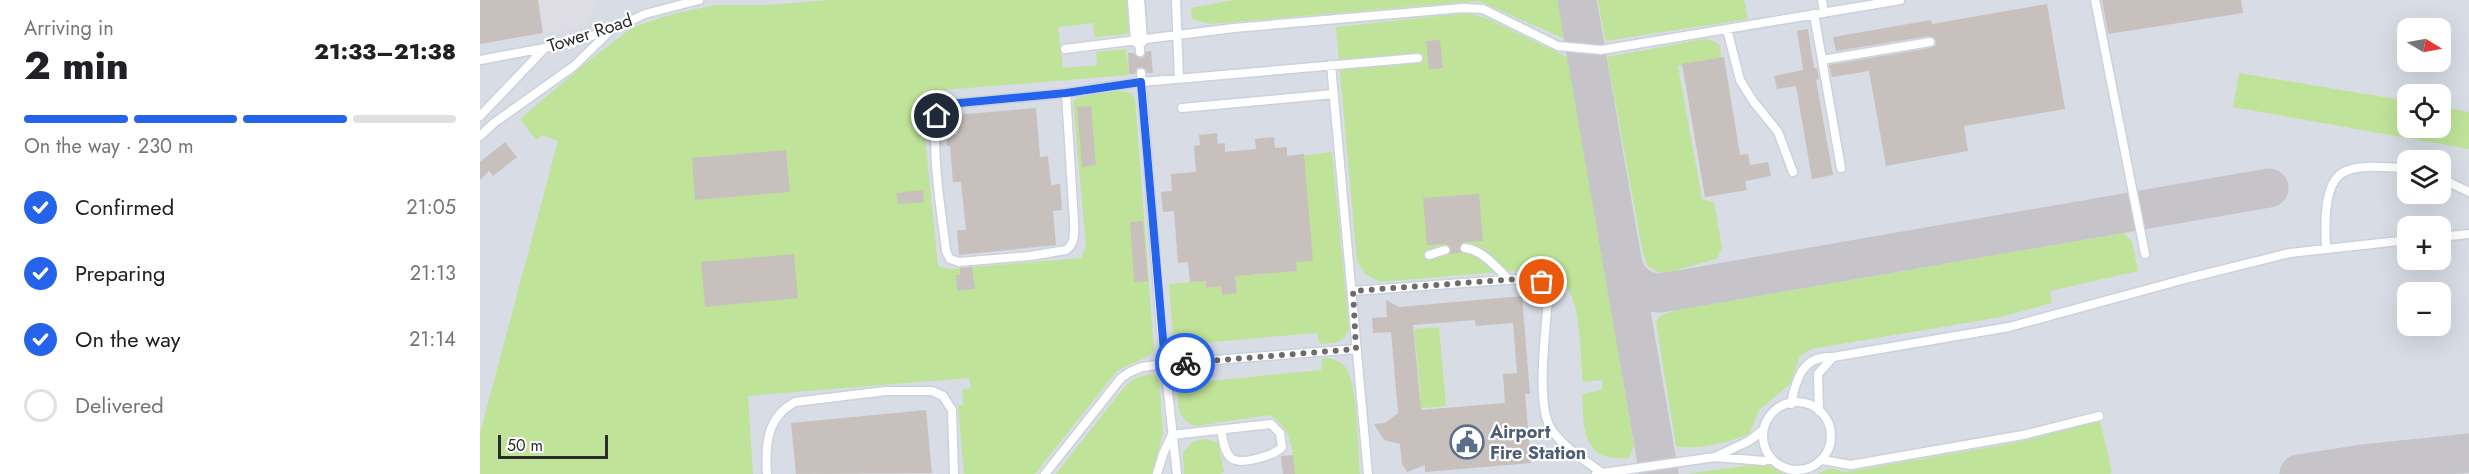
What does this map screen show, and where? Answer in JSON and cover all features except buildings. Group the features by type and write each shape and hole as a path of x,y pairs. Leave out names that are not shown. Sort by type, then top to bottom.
{"street":[{"path":"1136,0 1139,46"}],"lane":[{"name":"Tower Road","path":"480,60 544,48 611,30 645,14 699,0"},
{"path":"1176,0 1179,79"},
{"path":"1822,0 1824,12"},
{"path":"1065,49 1139,46 1178,36 1234,28 1463,8 1483,9 1549,43 1576,49 1606,49 1900,0"},
{"path":"2095,0 2145,254"},
{"path":"1814,14 1841,168"},
{"path":"1727,29 1740,80 1753,101 1778,132 1793,172"},
{"path":"480,136 494,123 574,66 611,30"},
{"path":"1822,60 1930,42"},
{"path":"494,123 480,117 544,48"},
{"path":"1066,93 1074,222 1071,247 1066,250 1030,256 958,262 950,259 946,251 938,189 935,124 939,110 949,104 1066,93 1141,78 1179,79 1418,58"},
{"path":"1331,65 1368,474"},
{"path":"1141,78 1165,364 1177,474"},
{"path":"1182,108 1334,94"},
{"path":"2326,248 2327,208 2336,178 2344,172 2361,168 2397,168"},
{"path":"2451,183 2469,192"},
{"path":"2451,236 2469,234"},
{"path":"1791,404 1798,380 1808,363 1822,356 1833,357 2009,327 2290,253 2397,241"},
{"path":"1465,248 1486,258 1509,280"},
{"path":"1429,255 1445,250"},
{"path":"1353,291 1509,280 1534,279 1542,282 1548,297 1543,396 1546,419 1556,435 1602,473"},
{"path":"1045,474 1121,378 1142,367 1356,349"},
{"path":"1819,411 1818,374 1833,357"},
{"path":"767,474 768,436 777,415 795,402 825,397 923,389 943,396 952,410 954,474"},
{"path":"1715,458 1749,441 1763,430 1771,414 1778,408 1791,404 1809,405 1825,417 1830,434 1827,452 1810,468 1796,471 1783,468 1771,459 1764,446 1763,430"},
{"path":"1821,460 1851,465 2023,435 2099,416"},
{"path":"1172,435 1270,424 1280,433 1282,447 1265,457 1236,460 1230,458 1221,430"},
{"path":"1157,474 1172,435"},
{"path":"1596,474 1715,458 1771,459"}],"shaded area":[{"path":"480,0 595,0 588,26 480,44"},
{"path":"595,0 2469,0 2469,474 480,474 480,44 588,26"}],"green space":[{"path":"829,0 1127,0 1131,15 1127,34 1095,37 1093,23 1058,27 1063,68 1097,65 1096,52 1126,49 1129,75 931,91 921,98 938,266 949,269 1081,258 1086,246 1073,101 1107,91 1128,92 1135,98 1154,350 1146,357 1116,372 1035,474 964,474 958,405 963,405 962,390 971,388 969,378 748,396 753,474 480,474 480,433 558,141 542,135 536,140 520,119 592,58 633,27 676,13 716,5 766,5"},
{"path":"1234,0 1558,0 1567,40 1479,1 1210,24 1192,19 1191,8"},
{"path":"1598,0 1744,0 1748,19 1605,41"},
{"path":"1467,13 1488,19 1569,58 1634,446 1629,458 1602,455 1594,449 1585,432 1582,394 1602,390 1602,380 1583,382 1577,315 1569,291 1559,277 1545,271 1524,270 1380,282 1365,274 1357,261 1336,27"},
{"path":"1704,39 1720,45 1721,58 1678,66 1702,199 1714,202 1722,248 1716,259 1663,274 1648,267 1642,249 1607,57"},
{"path":"2239,73 2397,99 2397,136 2233,107"},
{"path":"2451,109 2469,112 2469,149 2407,138 2451,138"},
{"path":"1332,152 1349,329 1344,338 1338,342 1320,344 1317,333 1189,344 1189,355 1179,354 1174,348 1169,284 1206,281 1207,288 1221,286 1222,294 1237,293 1229,224 1247,222 1253,275 1266,274 1265,265 1300,156"},
{"path":"2123,233 2132,241 2138,271 2050,291 2052,303 2001,317 1811,349 1800,356 1790,384 1759,410 1750,433 1713,445 1676,446 1656,322 1661,315 1676,310"},
{"path":"1439,327 1446,406 1415,409 1414,401 1421,400 1414,329"},
{"path":"1322,358 1339,361 1350,376 1355,403 1360,474 1295,474 1292,448 1287,433 1269,415 1197,426 1190,424 1181,414 1177,377 1181,371 1188,370 1189,383 1321,370"},
{"path":"1149,374 1157,377 1159,381 1163,433 1152,474 1056,474 1125,386 1135,378"},
{"path":"2100,420 2112,473 2109,474 1818,474 1829,468 1846,472 2020,442"},
{"path":"1205,439 1218,442 1224,472 1184,474 1183,453 1193,441"},
{"path":"1766,463 1784,474 1686,474"}],"taxiway":[{"path":"1577,0 1659,474"},
{"path":"1623,266 1638,286 1654,293 1661,293 2269,188"},
{"path":"2299,474 2363,464 2469,453"}],"way so far":[{"path":"1185,363 1356,349 1353,291 1518,279 1534,279 1542,282"}],"place":[{"name":"Airport Fire Station","path":"1467,442"}],"route":[{"path":"937,116 942,106 949,104 1066,93 1141,82 1165,364 1185,363"}]}
